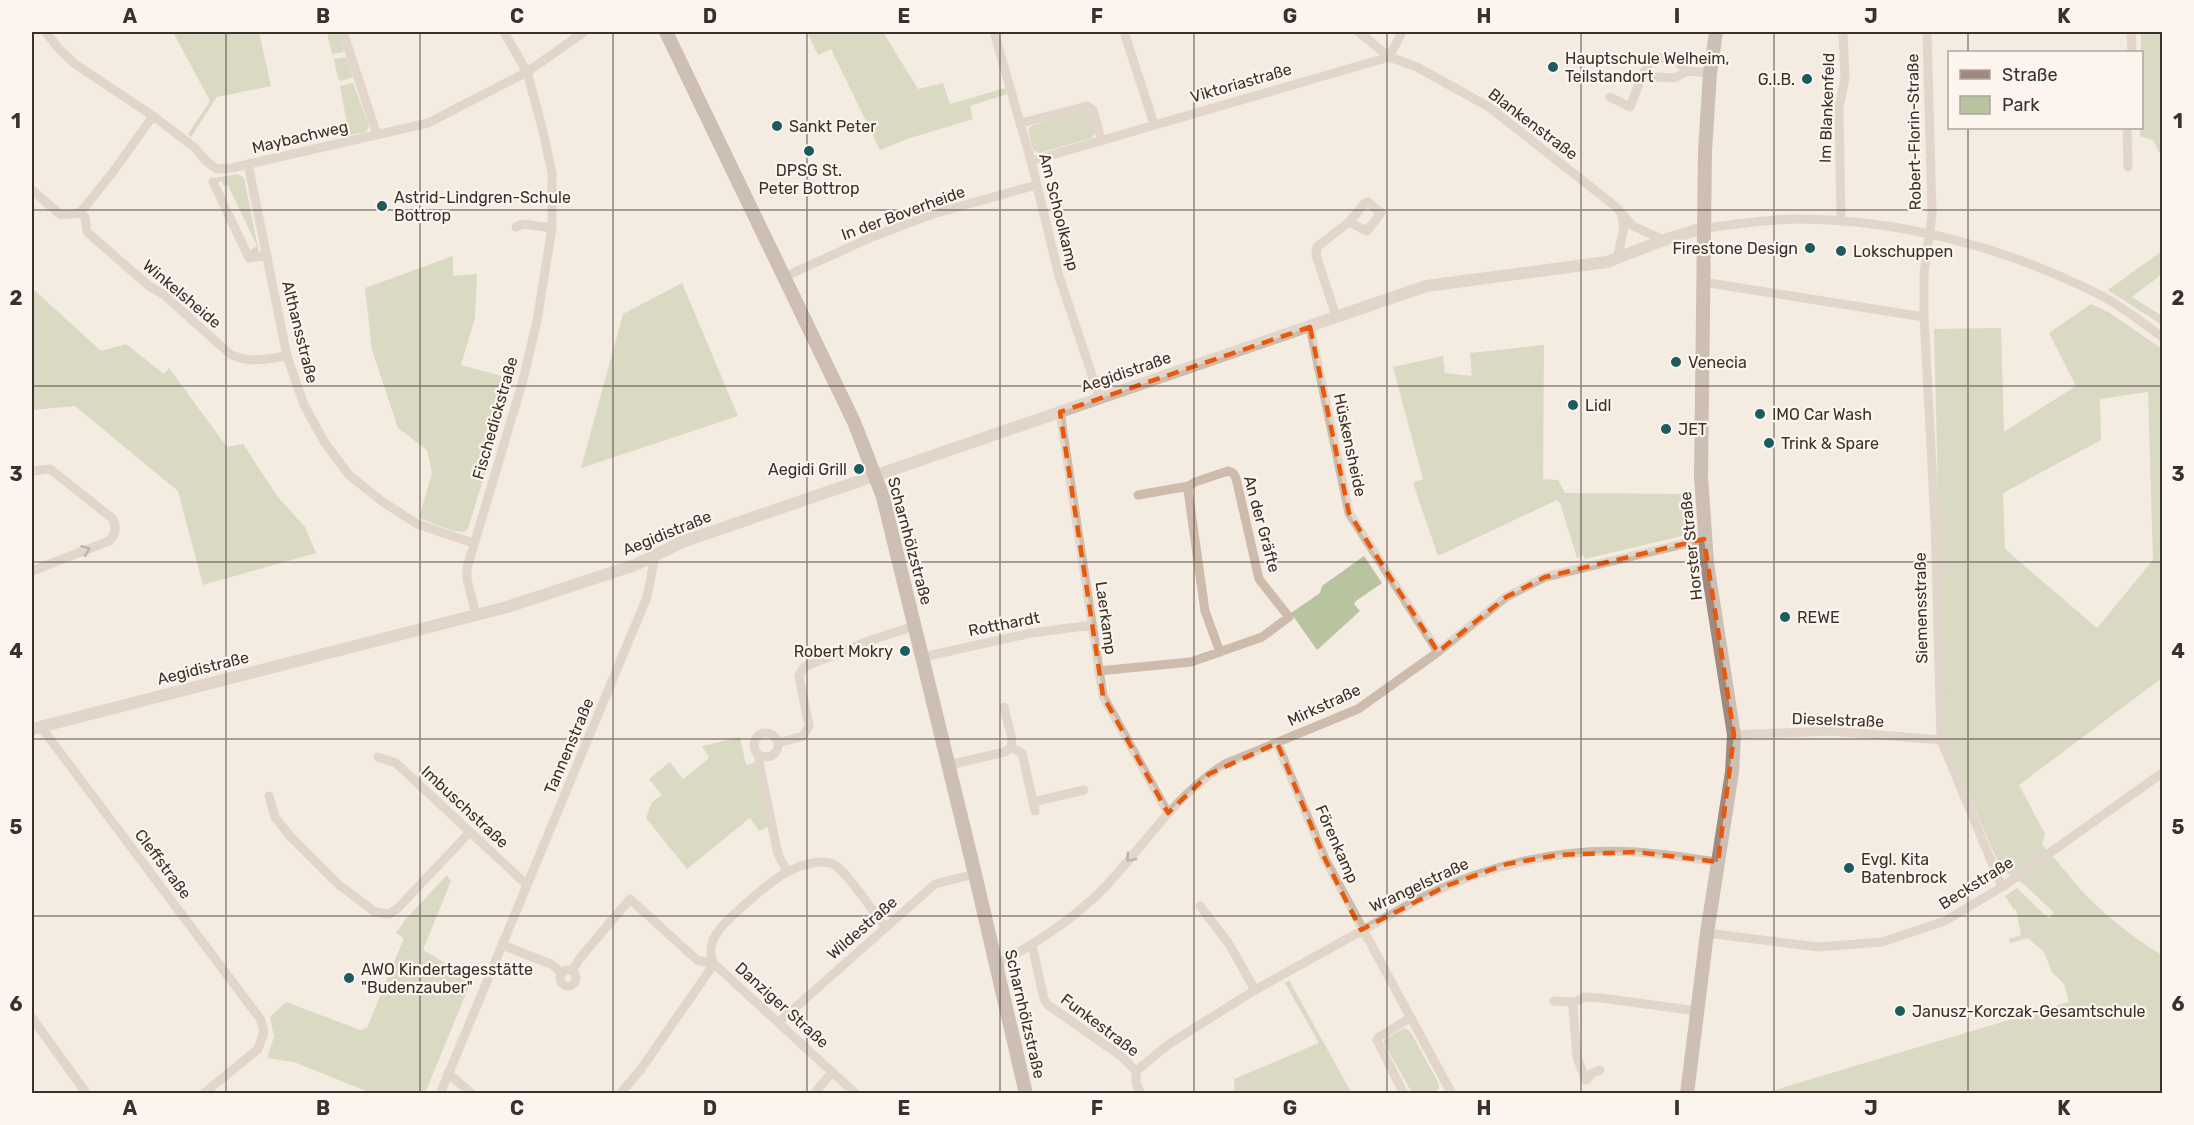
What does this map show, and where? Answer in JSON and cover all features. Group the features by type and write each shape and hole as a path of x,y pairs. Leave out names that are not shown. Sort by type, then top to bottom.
{"main road":[{"name":"Scharnhölzstraße","path":"666,32 854,422 875,476 896,542 1026,1094"},
{"name":"Horster Straße","path":"1688,1094 1707,933 1732,772 1734,735 1704,539 1700,453 1703,228 1710,73 1716,32"}],"street":[{"name":"Maybachweg","path":"46,32 58,48 75,64 153,116 194,147 206,161 217,169 232,168 428,123 527,72 584,32"},
{"path":"344,32 377,135"},
{"name":"Fischedickstraße","path":"476,615 467,579 467,568 523,380 537,321 552,228 552,173 527,72 504,32"},
{"name":"Am Schoolkamp","path":"994,32 1021,123 1059,276 1100,399"},
{"path":"1124,32 1154,124"},
{"name":"Blankenstraße","path":"1359,32 1389,57 1417,68 1489,107 1616,206 1633,226 1664,240"},
{"path":"1389,57 1402,32"},
{"name":"Im Blankenfeld","path":"1841,221 1839,108 1845,78 1843,32"},
{"name":"Robert-Florin-Straße","path":"1927,32 1932,214 1928,232"},
{"path":"2131,32 2132,51"},
{"name":"Viktoriastraße","path":"1031,161 1389,57"},
{"path":"1610,96 1630,106 1642,76 1653,57 1675,60 1688,71"},
{"path":"1642,76 1674,78 1688,71 1710,73"},
{"path":"1021,123 1087,106 1093,110 1101,140"},
{"path":"32,190 61,215 80,213 153,116"},
{"path":"2127,129 2128,167"},
{"name":"Althansstraße","path":"248,164 287,356 304,405 325,443 350,475 383,502 417,524 473,543"},
{"path":"213,182 249,258 267,255"},
{"name":"In der Boverheide","path":"784,277 872,237 933,214 1036,185"},
{"name":"Winkelsheide","path":"80,213 85,217 87,232 149,286 163,294 230,354 240,360 251,361 287,356"},
{"path":"1617,260 1624,227 1622,214"},
{"path":"1703,228 1796,219 1875,223 1928,232 2051,272 2104,297 2163,337"},
{"path":"1336,316 1316,250 1319,244 1349,222"},
{"path":"516,227 523,224 552,228"},
{"name":"Aegidistraße","path":"36,728 476,615 635,565 682,542 1426,286 1617,260 1664,240 1703,228"},
{"name":"Siemensstraße","path":"1928,232 1924,274 1924,317 1935,521 1941,740 2002,887"},
{"path":"1703,282 1924,317"},
{"name":"Hüskensheide","path":"1310,327 1349,513 1438,651"},
{"name":"Laerkamp","path":"1060,412 1103,696 1168,813"},
{"path":"32,471 50,470 112,518 116,526 113,537 109,541 32,571"},
{"name":"An der Gräfte","path":"1098,671 1191,662 1262,637 1289,617 1259,579 1235,475 1224,471 1189,486 1138,495"},
{"path":"1189,486 1205,611 1220,652"},
{"name":"Mirkstraße","path":"997,965 1032,945 1081,910 1105,887 1168,813 1209,774 1225,764 1358,709 1438,651 1506,597 1545,577 1704,539"},
{"name":"Tannenstraße","path":"440,1094 647,597 655,556"},
{"name":"Rotthardt","path":"923,657 1031,633 1092,625"},
{"path":"778,743 803,736 809,726 799,676 804,667 915,626"},
{"path":"949,765 1005,752 1011,747 1012,740 1005,707"},
{"name":"Cleffstraße","path":"36,728 261,1020 263,1036 258,1049 203,1094"},
{"name":"Dieselstraße","path":"1734,735 1830,731 1941,740"},
{"path":"759,734 773,735 778,743 772,755 763,756 755,751 754,742 759,734"},
{"name":"Förenkamp","path":"1277,743 1324,859 1448,1092"},
{"path":"1011,747 1022,753 1034,807 1084,790"},
{"path":"759,754 778,854 788,872"},
{"name":"Imbuschstraße","path":"378,757 396,763 527,885"},
{"name":"Beckstraße","path":"1707,933 1818,947 1882,942 1944,921 2002,887 2163,773"},
{"path":"268,796 275,818 306,854 338,884 380,914 389,914 398,908 469,833"},
{"name":"Wrangelstraße","path":"1136,1071 1168,1044 1255,990 1362,930 1446,886 1507,864 1585,852 1637,852 1718,862"},
{"path":"621,1094 648,1060 714,964 710,954 718,930 788,872 817,862 826,862 840,867 885,927"},
{"name":"Wildestraße","path":"779,1022 935,884 975,874"},
{"name":"Danziger Straße","path":"502,945 567,972 630,899 697,960 714,964 856,1094"},
{"path":"1200,906 1229,944 1255,990"},
{"name":"Funkestraße","path":"1032,945 1044,999 1048,1005 1121,1056 1136,1071 1136,1083 1141,1094"},
{"path":"1554,1000 1574,1002 1584,997 1601,998 1697,1011"},
{"path":"1574,1002 1577,1057 1586,1080 1592,1073 1600,1070"},
{"path":"32,1018 87,1094"},
{"path":"1404,1094 1377,1040 1410,1018"},
{"path":"814,1094 832,1072"},
{"path":"448,1073 472,1094"}],"highlighted area":[{"path":"1310,327 1349,513 1438,652 1506,597 1545,577 1704,539 1734,735 1718,862 1637,852 1558,855 1507,864 1446,886 1361,930 1325,859 1277,743 1209,774 1168,813 1103,696 1060,412"}],"green space":[{"path":"173,32 259,32 271,86 217,97 191,137 188,134 210,101"},
{"path":"339,32 344,52 332,54 327,33"},
{"path":"807,32 883,32 918,89 943,83 950,104 1005,88 1007,94 970,106 973,119 907,139 880,150 831,49 818,55"},
{"path":"2141,32 2162,32 2162,152 2159,152 2153,140 2140,136 2140,129 2143,129 2143,51 2141,51"},
{"path":"346,57 353,77 341,81 338,79 334,59"},
{"path":"353,83 369,126 366,132 349,135 340,86"},
{"path":"1083,110 1089,111 1095,131 1092,138 1039,153 1033,150 1028,130 1031,126"},
{"path":"238,174 244,178 259,253 251,254 250,250 257,246 228,185 224,186 222,181 217,183 215,178"},
{"path":"2162,251 2162,274 2132,297 2162,316 2162,325 2108,290"},
{"path":"453,256 453,276 477,274 475,318 461,365 513,379 468,529 463,532 419,518 432,473 427,450 398,428 372,350 365,288"},
{"path":"682,283 738,416 581,468 623,314"},
{"path":"32,288 101,351 126,344 164,374 169,368 227,447 243,444 278,497 305,527 316,553 203,585 178,491 75,406 32,410"},
{"path":"2091,304 2110,313 2162,349 2162,678 2019,785 2045,834 2042,845 2101,909 2130,934 2162,955 2162,1093 1776,1094 1775,1090 2069,1002 2064,984 2052,972 2044,952 2028,938 2010,943 2009,939 2021,935 2016,909 2014,910 2005,896 2017,888 2049,919 2054,913 2025,885 2001,869 1944,738 1934,329 2001,328 2004,432 2076,386 2049,333","holes":["2148,392 2153,560 2097,628 2005,549 2003,493 2101,440 2100,399"]},
{"path":"1544,345 1543,479 1558,480 1565,493 1686,494 1687,526 1682,536 1585,559 1584,556 1577,558 1560,503 1557,500 1438,556 1413,483 1423,479 1393,367 1443,356 1445,373 1472,376 1470,353"},
{"path":"1364,556 1382,583 1356,601 1354,604 1360,611 1317,650 1291,613 1320,593 1322,586"},
{"path":"740,737 746,765 755,763 769,826 759,831 750,818 687,869 646,818 652,802 662,795 649,779 670,762 683,779 709,758 702,746"},
{"path":"447,875 451,881 423,950 472,979 425,1093 371,1093 294,1062 267,1058 274,1037 270,1017 286,1002 360,1030 367,1028 404,938 396,933 405,920"},
{"path":"1289,980 1352,1093 1235,1093 1234,1079 1319,1043 1285,983"},
{"path":"1404,1028 1410,1031 1439,1084 1439,1089 1434,1093 1412,1093 1384,1043 1384,1040"}],"place":[{"name":"Hauptschule Welheim, Teilstandort","path":"1553,67"},
{"name":"G.I.B.","path":"1807,79"},
{"name":"Sankt Peter","path":"777,126"},
{"name":"DPSG St. Peter Bottrop","path":"809,151"},
{"name":"Astrid-Lindgren-Schule Bottrop","path":"382,206"},
{"name":"Firestone Design","path":"1810,248"},
{"name":"Lokschuppen","path":"1841,251"},
{"name":"Venecia","path":"1676,362"},
{"name":"Lidl","path":"1573,405"},
{"name":"IMO Car Wash","path":"1760,414"},
{"name":"JET","path":"1666,429"},
{"name":"Trink & Spare","path":"1769,443"},
{"name":"Aegidi Grill","path":"859,469"},
{"name":"REWE","path":"1785,617"},
{"name":"Robert Mokry","path":"905,651"},
{"name":"Evgl. Kita Batenbrock","path":"1849,868"},
{"name":"AWO Kindertagesstätte \"Budenzauber\"","path":"349,978"},
{"name":"Janusz-Korczak-Gesamtschule","path":"1900,1011"}]}
